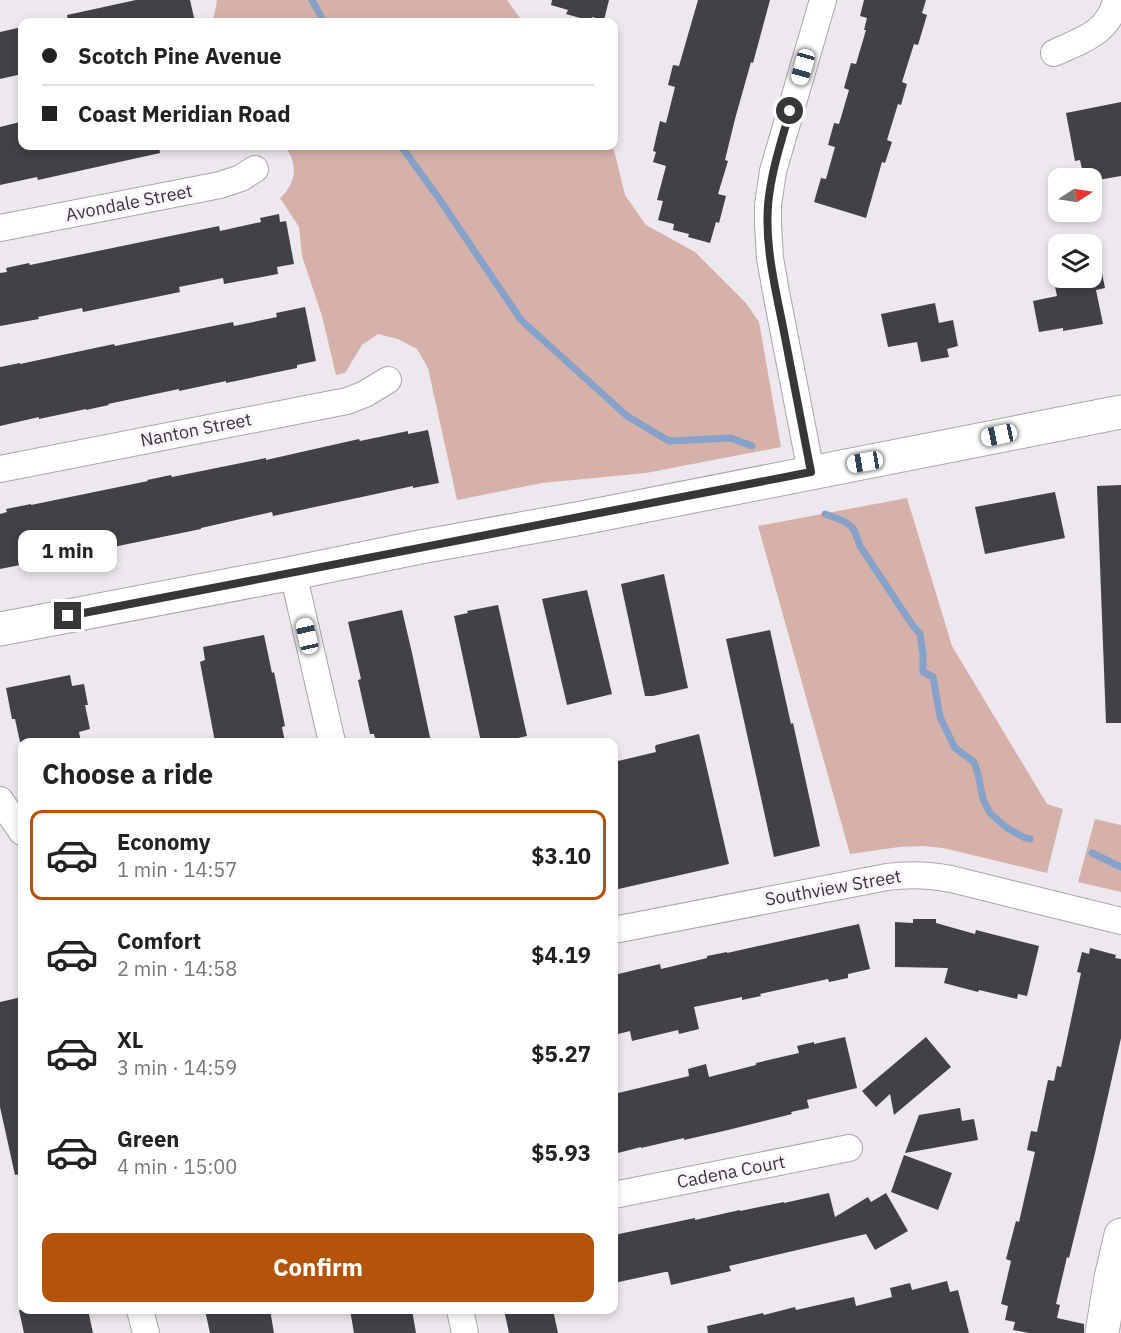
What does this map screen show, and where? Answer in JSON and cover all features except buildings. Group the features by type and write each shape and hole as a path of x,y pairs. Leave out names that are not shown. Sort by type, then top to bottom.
{"main road":[{"path":"0,629 420,547 593,516 1121,411"},
{"path":"1102,1333 1121,1235"}],"street":[{"path":"811,472 770,258 768,205 773,171 823,0"},
{"path":"1054,53 1101,29 1109,20 1116,0"},
{"name":"Avondale Street","path":"0,228 219,185 241,178 255,169"},
{"name":"Nanton Street","path":"0,469 347,400 365,394 388,380"},
{"path":"293,573 331,738"},
{"path":"0,800 18,826"},
{"name":"Southview Street","path":"618,929 912,874 951,879 1121,921"},
{"name":"Cadena Court","path":"618,1194 849,1148"},
{"path":"142,1314 146,1333"},
{"path":"461,1314 465,1333"}],"shaded area":[{"path":"217,0 507,0 520,18 214,18"},
{"path":"287,150 614,150 625,195 646,225 695,252 746,303 759,322 781,447 646,473 542,483 457,500 428,368 417,349 398,339 378,334 362,345 345,373 336,375 322,316 302,256 299,227 280,198 290,186 294,173"},
{"path":"907,498 952,646 1047,804 1063,809 1047,873 943,848 923,846 850,854 758,526"},
{"path":"1095,819 1121,825 1121,892 1078,882"}],"waterway":[{"path":"312,0 322,18"},
{"path":"404,150 521,320 627,416 669,441 731,438 752,446"},
{"path":"825,514 842,520 853,528 860,546 920,634 923,672 933,677 940,717 955,748 974,762 983,799 990,813 1007,828 1030,839"},
{"path":"1092,853 1121,867"}],"route":[{"path":"68,616 811,472 768,242 770,186 790,111"}]}
